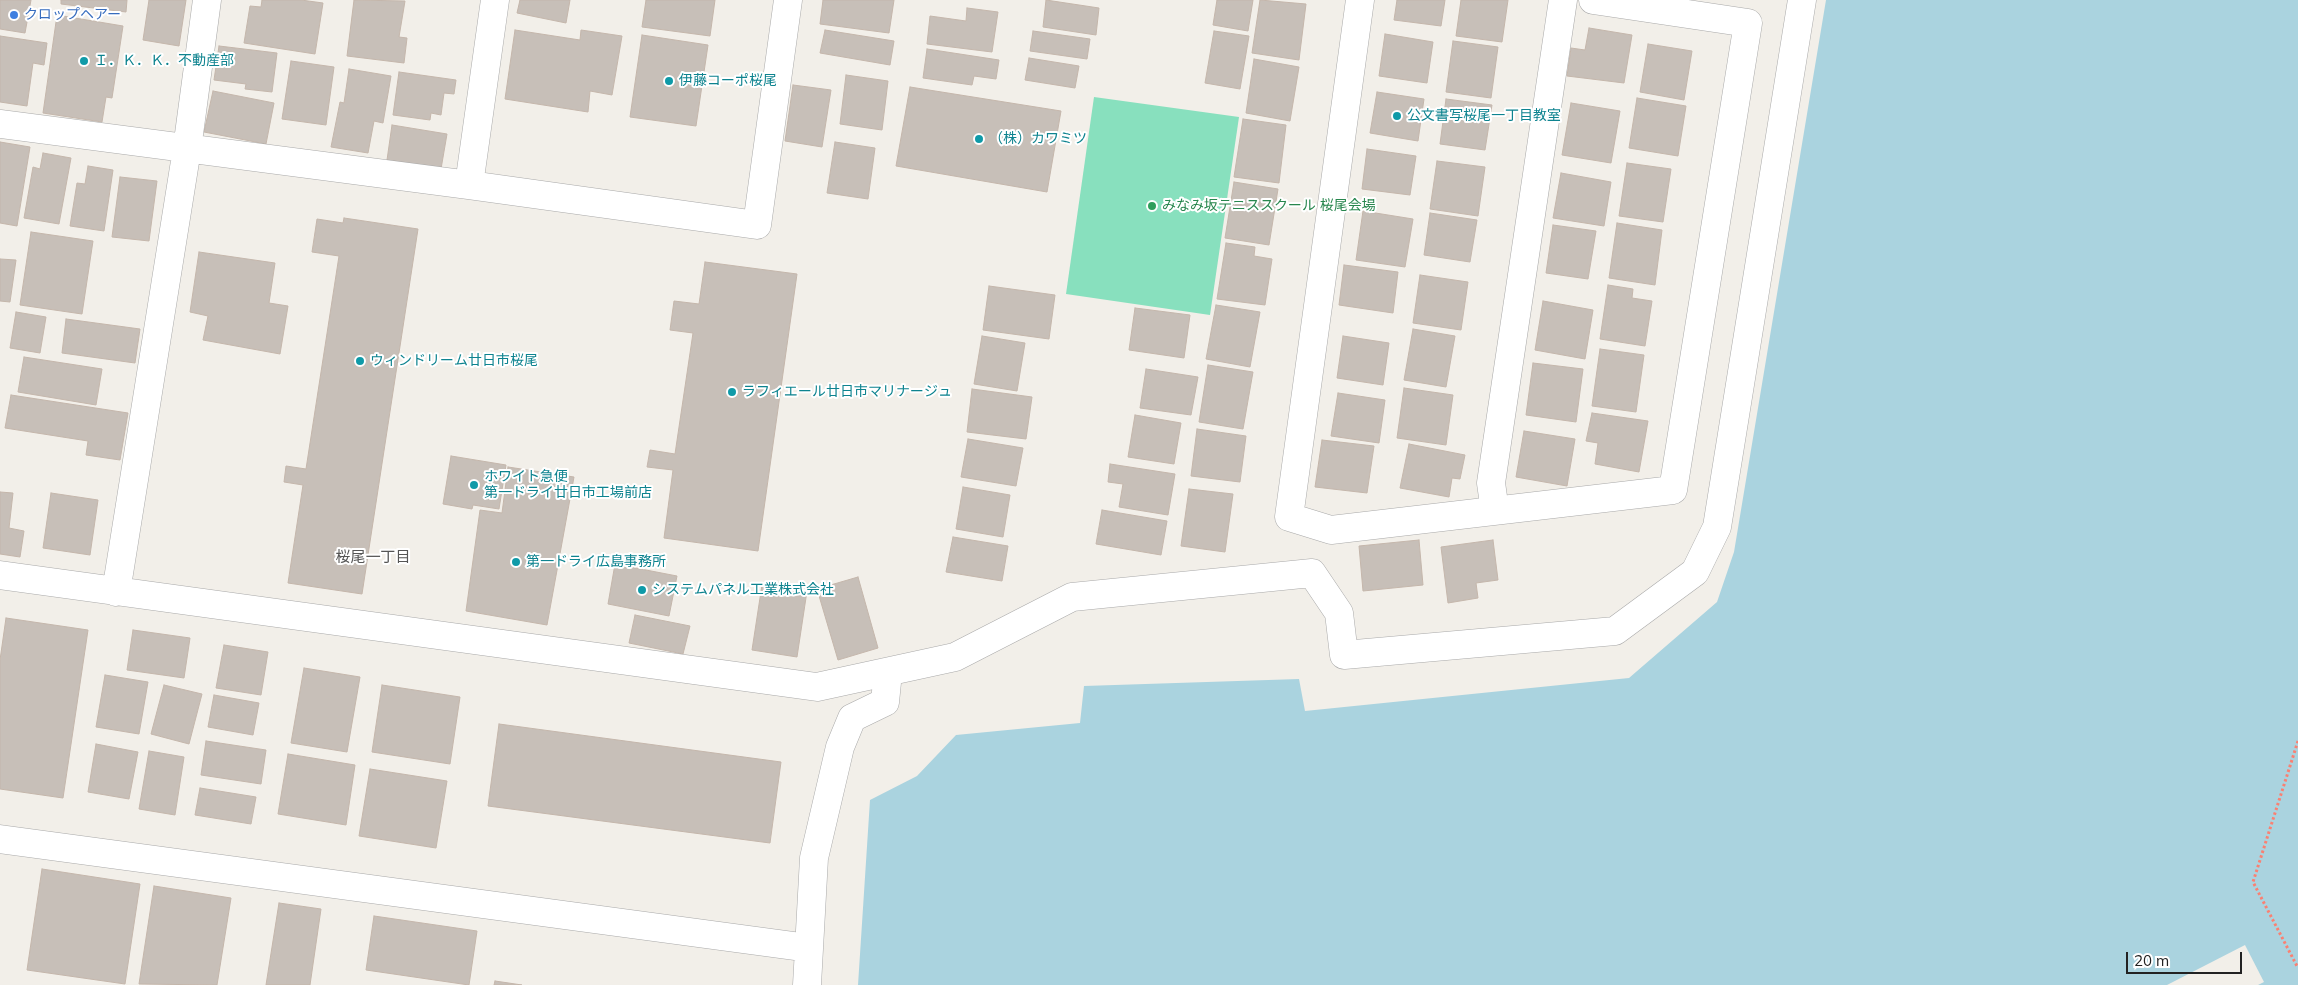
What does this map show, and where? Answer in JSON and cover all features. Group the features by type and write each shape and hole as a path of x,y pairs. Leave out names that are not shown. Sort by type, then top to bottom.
{"street":[{"path":"116,592 187,149 206,0"},
{"path":"469,185 495,0"},
{"path":"0,124 469,185 757,225 788,0"},
{"path":"1360,0 1288,517 1330,530 1673,490 1748,23 1640,3 1593,0"},
{"path":"1495,511 1491,483 1563,0"},
{"path":"0,576 817,687 955,657 1072,597 1312,573 1339,613 1344,655 1615,631 1695,572 1716,527 1802,0"},
{"path":"807,985 814,858 840,747 852,718 886,702 888,672"},
{"path":"0,839 809,948"}],"path":[{"path":"2298,741 2253,882 2298,968"}],"green space":[{"name":"みなみ坂テニススクール 桜尾会場","path":"1094,97 1239,117 1210,315 1066,294"}],"water":[{"path":"1826,0 2298,0 2298,985 858,985 870,800 917,776 956,735 1080,723 1084,686 1299,679 1305,711 1629,678 1717,602 1734,552"}],"pier":[{"path":"2245,945 2264,982 2258,985 2167,985"}],"building":[{"name":"クロップヘアー","path":"0,0 31,0 25,33 0,29"},
{"path":"61,0 127,0 126,12 61,4"},
{"path":"149,0 186,0 179,46 143,40"},
{"path":"262,0 301,0 323,3 315,54 244,43 250,6 261,7"},
{"path":"354,0 405,1 399,37 407,38 404,63 347,56"},
{"path":"520,0 570,0 566,23 517,13"},
{"path":"646,0 715,0 710,36 642,27"},
{"path":"823,0 894,0 889,33 820,24"},
{"path":"1046,0 1099,8 1096,35 1043,27"},
{"path":"1217,0 1253,0 1248,31 1213,25"},
{"path":"1260,0 1306,4 1299,60 1252,53"},
{"path":"1397,0 1445,0 1441,26 1394,20"},
{"path":"1461,0 1508,0 1502,42 1456,36"},
{"path":"967,8 998,12 992,52 927,44 930,16 966,21"},
{"name":"Ｉ．Ｋ．Ｋ．不動産部","path":"57,15 123,26 112,98 106,97 102,122 43,113"},
{"path":"1589,28 1632,35 1624,83 1567,76 1571,48 1585,50"},
{"path":"515,30 580,40 581,30 622,36 612,95 590,91 588,112 505,99"},
{"path":"825,30 894,41 890,65 820,53"},
{"path":"1033,31 1090,39 1087,59 1030,51"},
{"path":"1214,31 1249,36 1240,89 1205,83"},
{"path":"1385,34 1433,42 1427,83 1379,76"},
{"name":"伊藤コーポ桜尾","path":"642,35 708,45 696,126 630,117"},
{"path":"0,36 47,43 44,65 33,63 27,106 0,102"},
{"path":"1453,41 1498,47 1491,98 1446,92"},
{"path":"1648,44 1692,51 1684,100 1640,92"},
{"path":"219,46 277,53 272,92 245,89 246,84 214,80"},
{"path":"927,49 999,60 996,79 974,76 972,85 923,78"},
{"path":"1029,58 1079,66 1075,88 1025,80"},
{"path":"1254,59 1299,67 1290,121 1246,113"},
{"path":"291,61 334,67 326,125 282,119"},
{"path":"349,69 391,76 383,123 374,121 368,153 331,147 340,102 344,103"},
{"path":"399,72 456,80 454,94 444,93 441,115 431,113 430,120 393,115"},
{"path":"846,75 888,81 882,130 840,124"},
{"path":"793,85 831,90 822,147 785,141"},
{"name":"（株）カワミツ","path":"910,87 1061,111 1047,192 896,166"},
{"path":"213,91 274,103 266,144 204,132"},
{"name":"公文書写桜尾一丁目教室","path":"1377,92 1424,99 1418,141 1370,133"},
{"path":"1637,98 1686,106 1678,156 1629,148"},
{"path":"1446,99 1492,105 1485,150 1440,144"},
{"path":"1571,103 1620,111 1611,163 1562,155"},
{"path":"1243,119 1286,125 1279,183 1234,177"},
{"path":"392,125 447,134 441,169 387,160"},
{"path":"0,142 30,147 17,226 0,223"},
{"path":"835,142 875,148 868,199 827,193"},
{"path":"1367,149 1416,156 1410,195 1362,189"},
{"path":"43,153 71,158 59,224 24,218 33,167 40,169"},
{"path":"1437,161 1485,167 1478,216 1430,209"},
{"path":"1627,163 1671,169 1663,222 1619,216"},
{"path":"88,166 113,170 104,231 70,226 77,183 85,184"},
{"path":"1561,173 1611,182 1604,226 1553,218"},
{"path":"120,177 157,181 149,241 112,237"},
{"path":"1234,182 1278,189 1269,245 1225,238"},
{"path":"1363,211 1413,219 1405,267 1356,260"},
{"path":"1430,213 1477,220 1470,262 1424,255"},
{"name":"ウィンドリーム廿日市桜尾","path":"344,218 418,229 362,594 288,583 303,485 284,482 286,466 306,469 339,256 312,252 317,219 343,223"},
{"path":"1617,223 1662,230 1655,285 1609,278"},
{"path":"1553,225 1596,231 1588,279 1546,273"},
{"path":"31,232 93,241 82,314 20,305"},
{"path":"1226,243 1255,247 1254,256 1272,259 1265,305 1217,299"},
{"path":"199,252 275,263 269,303 288,306 280,354 203,340 208,316 190,312"},
{"path":"0,259 16,260 10,302 0,301"},
{"name":"ラフィエール廿日市マリナージュ","path":"705,262 797,274 758,551 664,538 673,470 647,467 650,450 675,454 693,333 670,330 674,301 699,304"},
{"path":"1344,265 1398,272 1393,313 1339,305"},
{"path":"1420,275 1468,282 1461,330 1413,323"},
{"path":"1608,285 1633,289 1632,298 1652,301 1645,346 1600,339"},
{"path":"989,286 1055,295 1049,339 983,330"},
{"path":"1543,301 1593,310 1585,359 1535,350"},
{"path":"1216,305 1260,312 1250,367 1206,359"},
{"path":"1135,308 1190,315 1184,358 1129,350"},
{"path":"16,312 46,317 40,353 10,348"},
{"path":"66,319 140,329 135,363 62,353"},
{"path":"1413,329 1455,336 1446,387 1404,380"},
{"path":"982,336 1025,343 1017,391 974,384"},
{"path":"1343,336 1389,343 1383,385 1337,378"},
{"path":"1600,349 1644,355 1636,412 1592,406"},
{"path":"24,357 102,369 96,405 18,392"},
{"path":"1533,363 1583,369 1576,422 1526,415"},
{"path":"1208,365 1253,372 1243,429 1199,422"},
{"path":"1146,369 1198,377 1191,415 1140,408"},
{"path":"1404,388 1453,395 1446,445 1397,438"},
{"path":"972,389 1032,397 1026,439 967,432"},
{"path":"1338,393 1385,400 1379,443 1331,436"},
{"path":"11,395 128,413 120,460 86,455 88,441 5,428"},
{"path":"1592,413 1648,421 1639,472 1595,464 1598,443 1586,441"},
{"path":"1135,415 1181,423 1174,464 1128,457"},
{"path":"1197,429 1246,436 1240,482 1191,476"},
{"path":"1524,431 1575,439 1567,486 1516,477"},
{"path":"968,439 1023,448 1016,486 961,477"},
{"path":"1322,440 1374,446 1367,493 1315,487"},
{"path":"1409,444 1465,455 1460,479 1452,478 1449,497 1400,488"},
{"name":"ホワイト急便 第一ドライ廿日市工場前店","path":"451,456 506,465 499,509 473,505 472,509 443,504"},
{"path":"1110,464 1175,474 1168,515 1119,507 1123,484 1108,482"},
{"name":"第一ドライ広島事務所","path":"508,467 574,477 547,625 466,611 480,510 502,513"},
{"path":"963,487 1010,495 1003,537 956,529"},
{"path":"1189,489 1233,494 1225,552 1181,546"},
{"path":"0,492 13,493 9,528 24,531 20,557 0,554"},
{"path":"51,493 98,500 90,555 43,548"},
{"path":"1102,510 1167,521 1161,555 1096,544"},
{"path":"953,537 1008,546 1002,581 946,572"},
{"path":"1419,540 1423,585 1363,591 1359,546"},
{"path":"1493,540 1498,580 1476,583 1478,598 1448,603 1441,547"},
{"name":"システムパネル工業株式会社","path":"615,564 677,576 669,616 608,604"},
{"path":"858,577 878,648 838,660 817,589"},
{"path":"762,585 807,591 797,657 752,650"},
{"path":"635,615 690,626 683,654 629,643"},
{"path":"6,618 88,630 63,798 0,789 0,660"},
{"path":"133,630 190,638 184,678 127,670"},
{"path":"224,645 268,652 261,695 216,688"},
{"path":"304,668 360,677 347,752 291,743"},
{"path":"105,675 148,682 139,734 96,727"},
{"path":"164,685 202,694 189,744 151,734"},
{"path":"382,685 460,697 450,764 372,752"},
{"path":"214,695 259,703 253,735 208,727"},
{"path":"499,724 781,762 770,843 488,806"},
{"path":"206,741 266,750 261,784 201,775"},
{"path":"96,744 138,752 129,799 88,792"},
{"path":"149,751 184,757 175,815 139,809"},
{"path":"288,754 355,765 346,825 278,814"},
{"path":"370,769 447,781 436,848 359,836"},
{"path":"200,788 256,797 251,824 195,815"},
{"path":"42,869 140,884 125,984 27,970"},
{"path":"154,886 231,898 217,985 139,984"},
{"path":"279,903 321,909 310,985 266,985"},
{"path":"374,916 477,931 469,985 366,970"},
{"path":"495,981 522,985 494,985"}],"place":[{"name":"クロップヘアー","path":"14,15"},
{"name":"Ｉ．Ｋ．Ｋ．不動産部","path":"84,61"},
{"name":"伊藤コーポ桜尾","path":"669,81"},
{"name":"公文書写桜尾一丁目教室","path":"1397,116"},
{"name":"（株）カワミツ","path":"979,139"},
{"name":"みなみ坂テニススクール 桜尾会場","path":"1152,206"},
{"name":"ウィンドリーム廿日市桜尾","path":"360,361"},
{"name":"ラフィエール廿日市マリナージュ","path":"732,392"},
{"name":"ホワイト急便 第一ドライ廿日市工場前店","path":"474,485"},
{"name":"第一ドライ広島事務所","path":"516,562"},
{"name":"システムパネル工業株式会社","path":"642,590"}],"district":[{"name":"桜尾一丁目","path":"373,557"}]}
